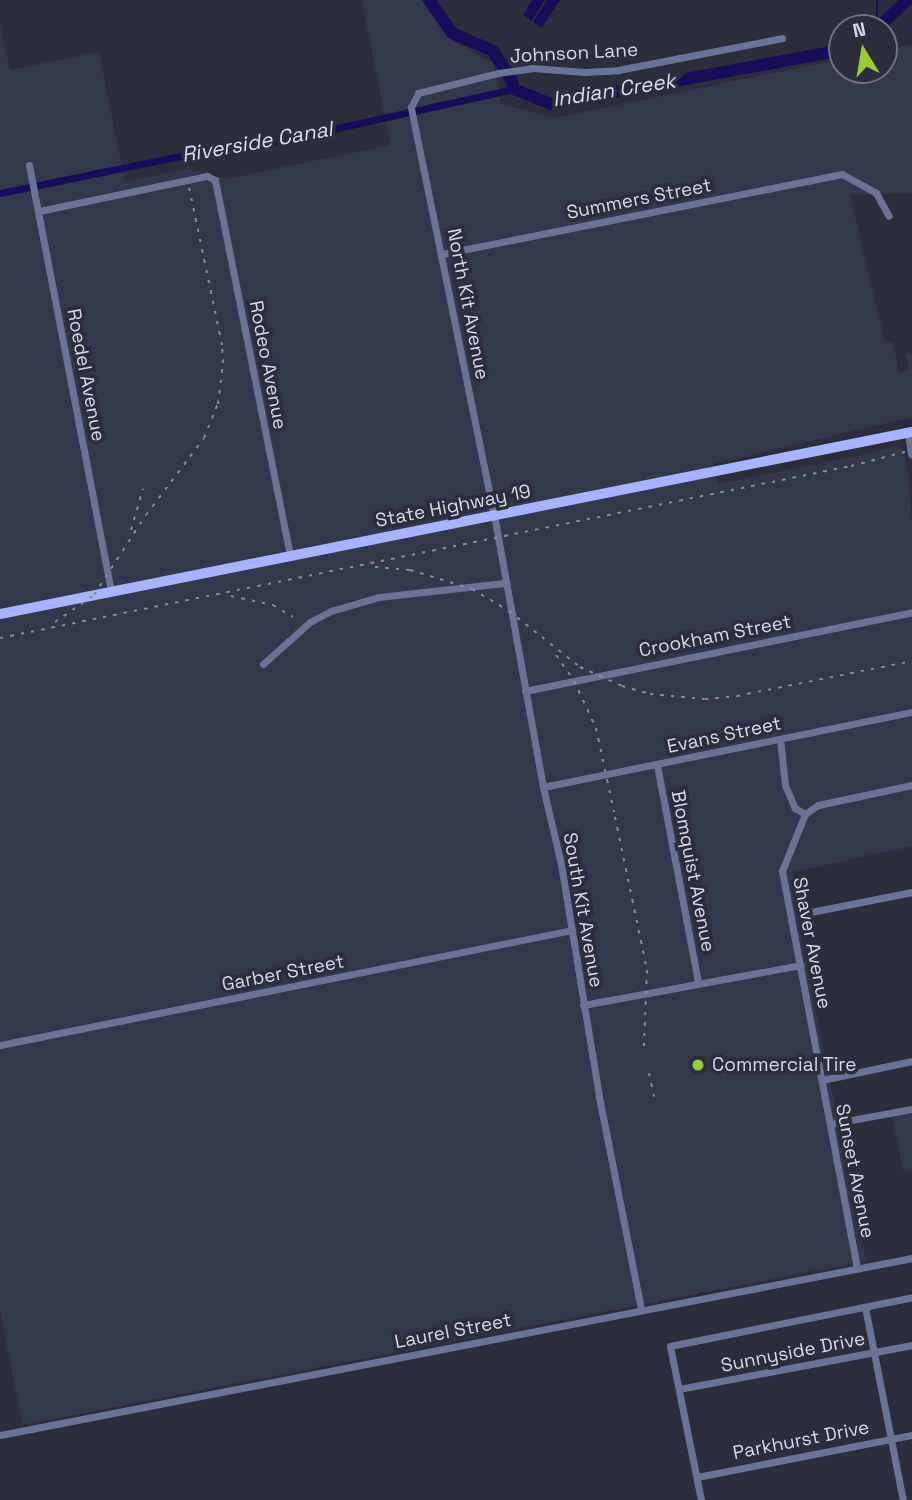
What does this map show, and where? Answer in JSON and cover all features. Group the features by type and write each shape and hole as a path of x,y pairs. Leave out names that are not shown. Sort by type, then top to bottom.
{"main road":[{"name":"State Highway 19","path":"0,614 911,433"}],"street":[{"name":"Johnson Lane","path":"412,103 418,93 448,83 498,73 516,70 618,70 782,38"},
{"name":"North Kit Avenue","path":"412,103 494,516"},
{"name":"Roedel Avenue","path":"29,165 111,592"},
{"name":"Summers Street","path":"442,254 842,174 876,193 890,216"},
{"name":"Rodeo Avenue","path":"39,211 207,176 215,180 290,556"},
{"path":"911,433 912,454"},
{"name":"South Kit Avenue","path":"494,516 543,787 561,864 583,1005 641,1309"},
{"path":"263,664 310,622 331,611 379,597 504,583"},
{"name":"Crookham Street","path":"525,691 912,612"},
{"name":"Evans Street","path":"543,787 912,712"},
{"path":"780,739 785,785 795,808 806,814 818,805 912,785"},
{"name":"Blomquist Avenue","path":"657,765 698,983"},
{"name":"Shaver Avenue","path":"806,814 782,871 822,1080"},
{"path":"801,914 912,892"},
{"name":"Garber Street","path":"0,1045 572,930"},
{"path":"583,1005 800,965"},
{"path":"822,1080 912,1061"},
{"name":"Sunset Avenue","path":"822,1080 857,1268"},
{"path":"830,1124 912,1109"},
{"name":"Laurel Street","path":"0,1435 912,1258"},
{"path":"701,1500 670,1346 912,1297"},
{"path":"865,1307 903,1500"},
{"name":"Sunnyside Drive","path":"679,1389 912,1345"},
{"name":"Parkhurst Drive","path":"696,1477 912,1435"}],"shaded area":[{"path":"362,0 421,0 452,41 493,63 501,104 554,118 828,62 828,84 898,84 898,48 912,45 912,193 850,195 885,343 893,342 899,372 909,370 906,354 912,353 912,417 713,464 718,484 896,446 903,449 909,475 912,523 912,846 793,872 800,910 796,911 866,1261 22,1425 0,1310 0,24 10,70 99,52 125,182 189,169 227,179 390,145"},
{"path":"532,0 545,0 532,21 523,15"},
{"path":"547,0 560,0 542,28 533,22"},
{"path":"912,1112 912,1172 903,1171 892,1116"}],"waterway":[{"name":"Indian Creek","path":"429,0 452,33 493,51 512,81 514,89 551,104 828,53"},
{"name":"Riverside Canal","path":"877,0 877,14"},
{"name":"Indian Creek","path":"892,14 907,0"},
{"name":"Riverside Canal","path":"0,193 214,149 252,147 514,89"}],"railway":[{"path":"55,622 94,595 146,515 204,438 218,404 223,363 222,345 189,187"},
{"path":"0,638 851,466 912,450"},
{"path":"131,530 143,489"},
{"path":"375,567 410,570 472,589 509,611 580,667 622,686 650,694 705,699 737,696 912,661"},
{"path":"231,596 273,605 293,617"},
{"path":"556,655 574,681 596,728 614,812"},
{"path":"615,817 647,970 644,1046"},
{"path":"649,1073 654,1096"}],"place":[{"name":"Commercial Tire","path":"698,1065"}]}
